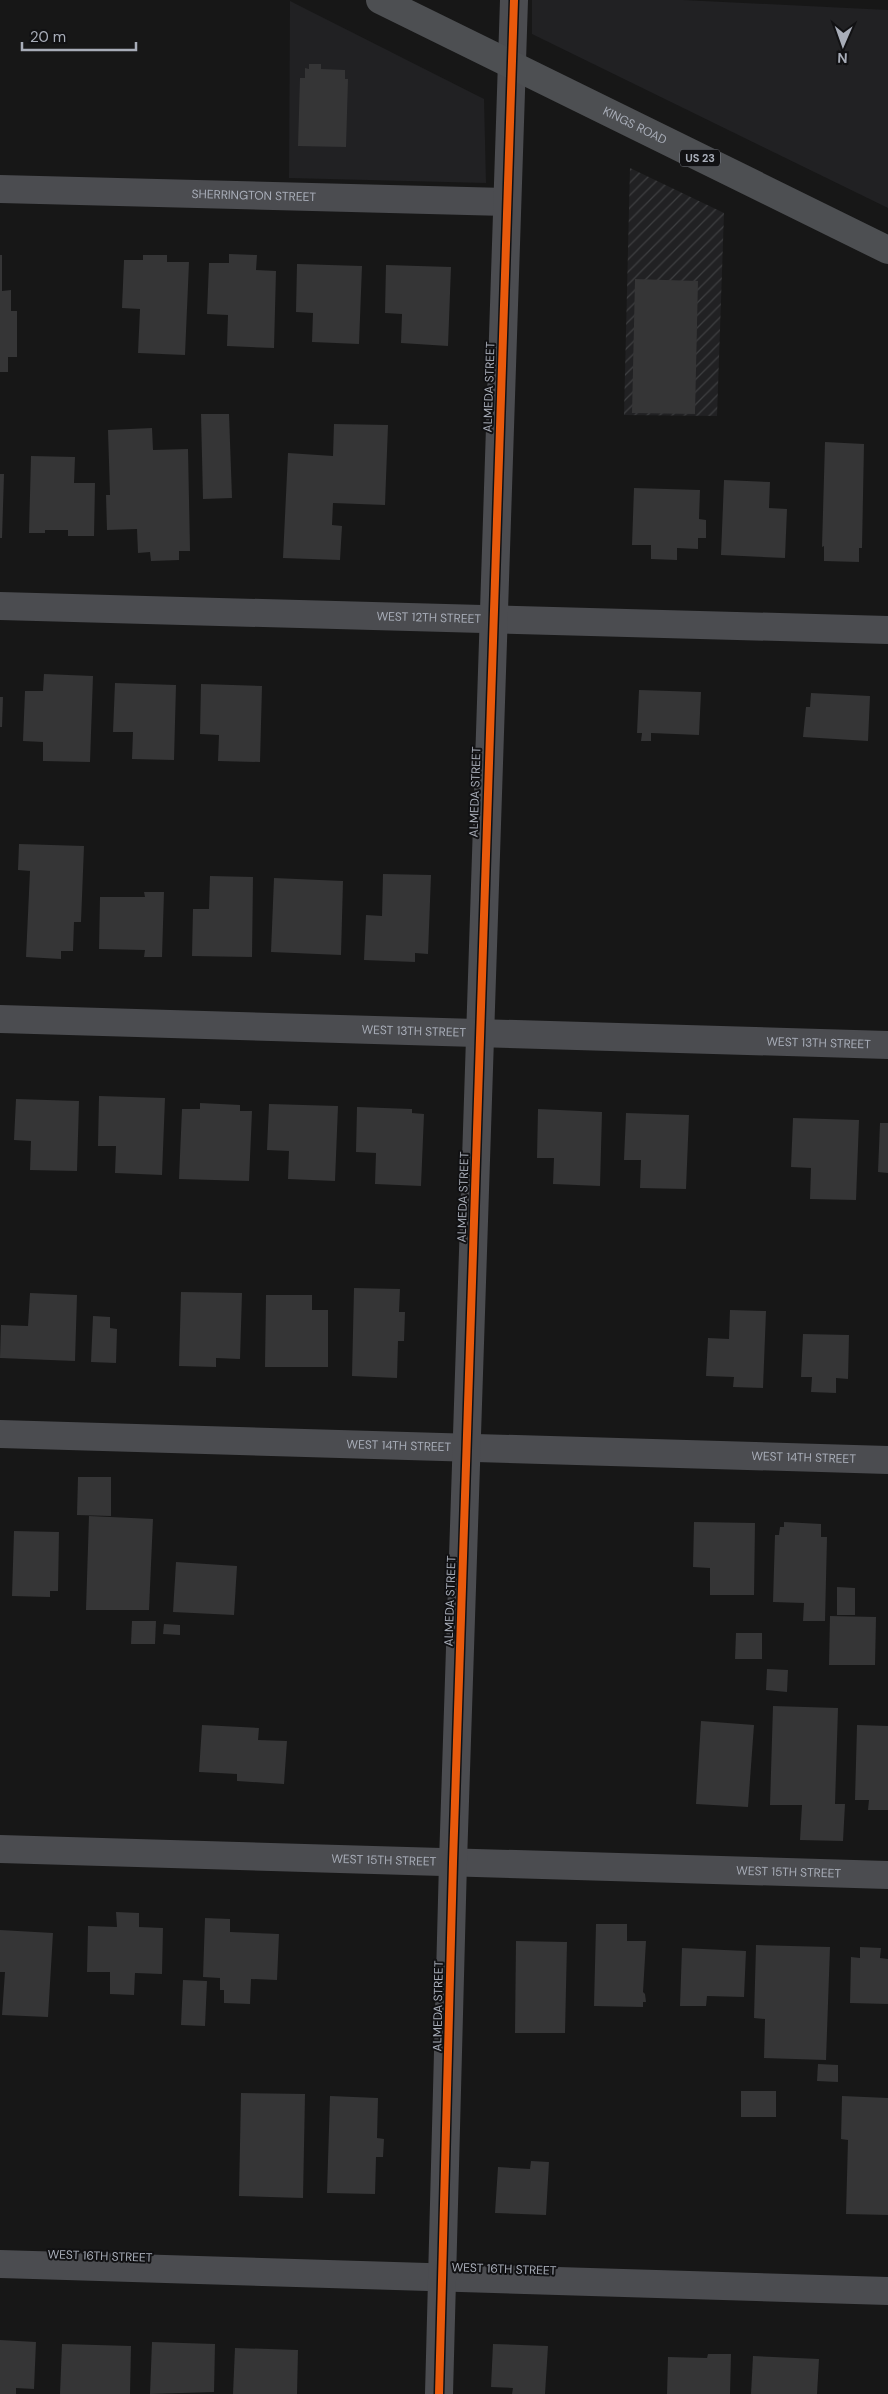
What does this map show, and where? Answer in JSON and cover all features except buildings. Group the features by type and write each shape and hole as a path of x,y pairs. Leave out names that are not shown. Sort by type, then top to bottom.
{"main road":[{"name":"KINGS ROAD","path":"380,0 888,250"}],"street":[{"name":"ALMEDA STREET","path":"439,2394 453,1862 479,1032 514,0"},
{"name":"SHERRINGTON STREET","path":"0,189 506,202"},
{"name":"WEST 12TH STREET","path":"0,606 888,630"},
{"name":"WEST 13TH STREET","path":"0,1019 888,1045"},
{"name":"WEST 14TH STREET","path":"0,1434 888,1460"},
{"name":"WEST 15TH STREET","path":"0,1849 888,1875"},
{"name":"WEST 16TH STREET","path":"0,2264 888,2292"}],"shaded area":[{"path":"532,0 683,0 888,10 888,208 532,34"},
{"path":"290,1 484,99 486,183 289,178"},
{"path":"630,168 724,213 717,416 624,415"}],"cycle path":[{"path":"439,2394 453,1862 514,0"}]}
